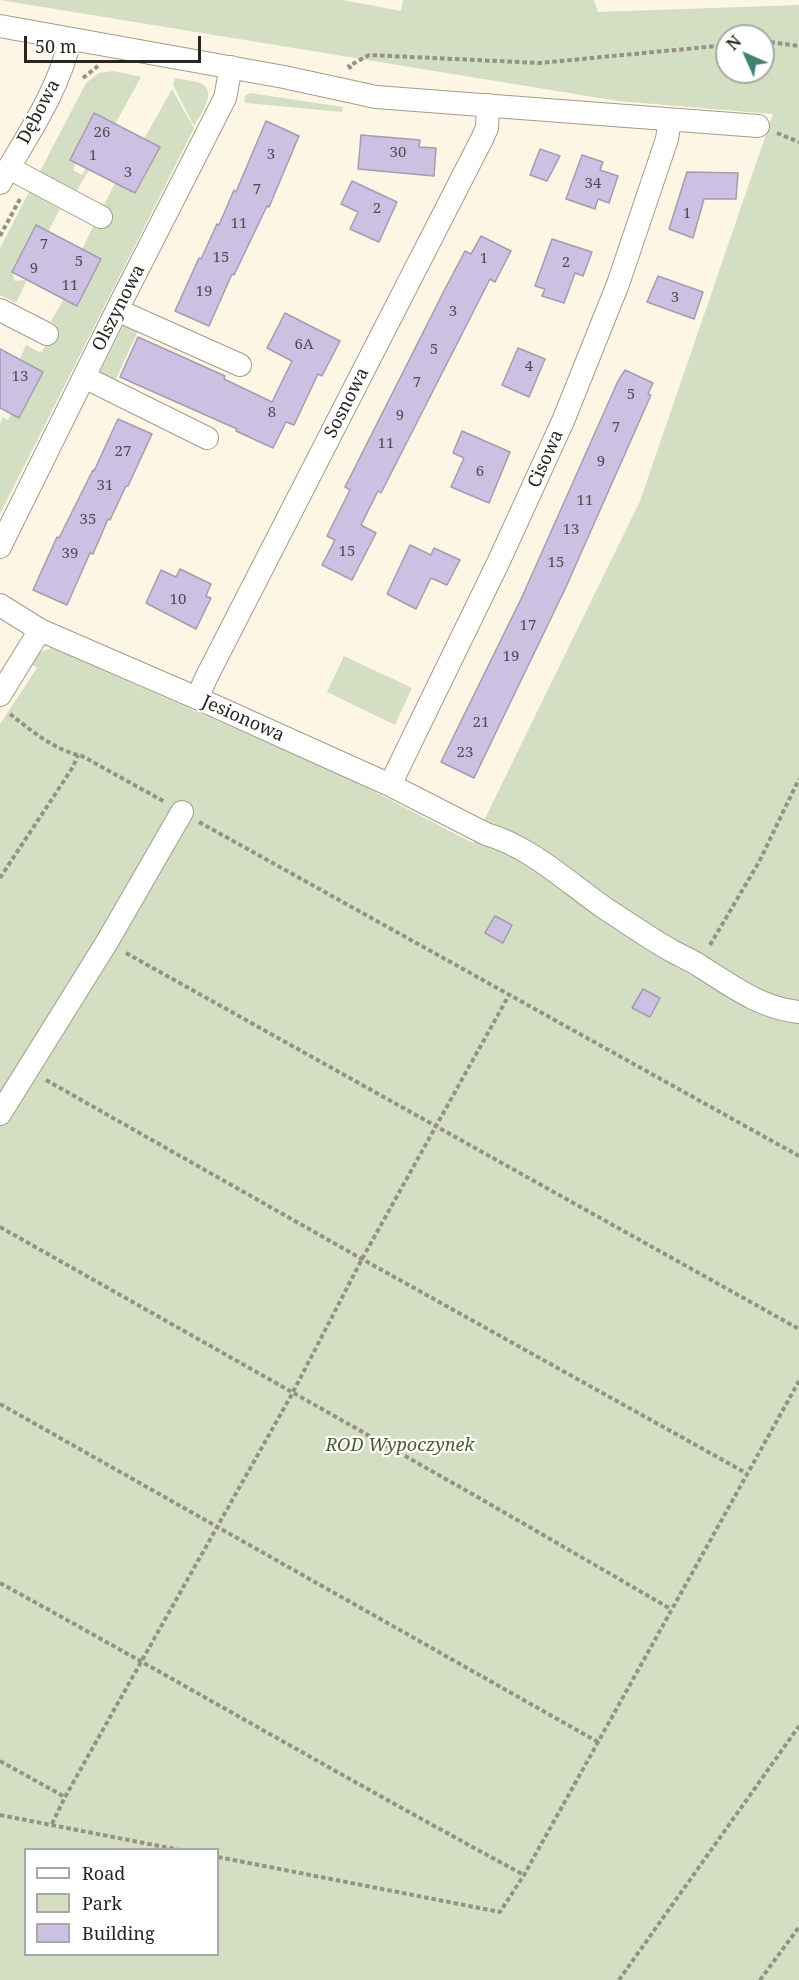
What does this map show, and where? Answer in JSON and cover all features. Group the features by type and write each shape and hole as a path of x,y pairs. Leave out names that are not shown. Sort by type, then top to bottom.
{"street":[{"path":"0,26 231,67 376,97 758,126"},
{"name":"Dębowa","path":"4,176 41,113 66,60 70,39"},
{"name":"Olszynowa","path":"0,547 225,98 231,67"},
{"name":"Sosnowa","path":"197,698 482,140 487,128 488,105"},
{"name":"Cisowa","path":"390,785 498,562 563,421 618,284 667,139 670,120"},
{"path":"4,176 30,180 101,217"},
{"path":"0,310 46,334"},
{"path":"117,310 240,365"},
{"path":"84,378 207,438"},
{"name":"Jesionowa","path":"0,605 40,630 390,785 486,834 502,839 535,857 605,908 738,991 762,1003 799,1012"},
{"path":"3,703 40,630"},
{"path":"0,1114 107,942 182,813"}],"path":[{"path":"775,43 799,46"},
{"path":"352,73 350,66 369,55 540,63 715,46"},
{"path":"0,236 30,180"},
{"path":"3,703 48,742 78,755 177,808 182,813 799,1156"},
{"path":"0,878 73,767 78,755"},
{"path":"698,964 759,862 799,779"},
{"path":"107,942 799,1329"},
{"path":"52,1824 65,1797 292,1394 362,1259 509,995"},
{"path":"28,1069 362,1259 747,1473"},
{"path":"0,1227 671,1609"},
{"path":"219,1857 500,1912 524,1875 799,1381"},
{"path":"0,1404 598,1742"},
{"path":"0,1583 142,1661 377,1796 524,1875"},
{"path":"619,1980 799,1726"},
{"path":"0,1761 65,1797"},
{"path":"0,1815 170,1848"},
{"path":"760,1980 799,1927"}],"green space":[{"name":"ROD Wypoczynek","path":"0,0 343,0 401,11 403,0 594,0 598,12 799,5 799,1980 0,1980 0,724 37,668 31,664 39,652 52,648 268,743 315,761 473,843 640,501 773,114 618,101"},
{"path":"114,71 141,77 115,124 94,113 73,170 82,175 86,168 89,170 75,194 37,177 86,83 99,73"},
{"path":"175,78 200,83 208,91 204,109 194,126 173,85"},
{"path":"172,89 194,128 0,514 0,424 3,417 8,420 11,414 20,418 43,372 20,359 26,345 41,353 57,326 51,321 64,299 78,305 101,259 82,249 115,183 136,193 160,147 144,139"},
{"path":"250,93 343,107 342,112 244,102 245,96"},
{"path":"29,192 60,209 48,232 36,226 12,272 15,281 27,280 16,303 0,295 0,248"},
{"path":"132,324 139,329 116,379 108,382 99,374 123,326"},
{"path":"344,656 412,688 395,725 327,692"}],"building":[{"path":"94,113 160,147 135,193 70,160"},
{"path":"266,121 299,136 269,207 267,206 234,275 232,274 209,326 175,311 199,258 201,259 217,224 219,225 234,190 236,192"},
{"path":"361,135 420,140 419,147 436,148 434,176 358,169"},
{"path":"540,149 560,156 547,181 530,175"},
{"path":"582,155 603,162 600,170 618,176 609,203 598,199 595,209 566,199"},
{"path":"687,172 738,173 736,199 704,199 693,238 669,229"},
{"path":"352,181 397,202 379,242 350,229 358,212 341,204"},
{"path":"36,225 101,259 77,306 12,272"},
{"path":"481,236 511,251 495,282 490,279 381,493 378,491 361,525 376,533 352,580 322,565 335,540 327,536 350,490 345,487 465,251 471,254"},
{"path":"552,239 592,252 583,276 575,273 564,303 542,296 545,289 535,286"},
{"path":"658,276 703,292 694,319 647,302"},
{"path":"285,313 340,341 322,376 318,374 294,425 286,422 273,448 236,431 237,429 120,377 138,337 225,376 224,379 272,402 292,361 267,348"},
{"path":"518,348 545,359 529,397 502,385"},
{"path":"0,349 43,372 19,418 0,408"},
{"path":"625,370 653,383 648,394 651,395 566,587 474,778 441,762 522,597 618,381"},
{"path":"118,419 152,434 128,486 110,520 108,519 93,554 90,553 67,605 33,590 57,537 59,538 94,471"},
{"path":"462,431 510,452 489,503 451,487 464,458 453,453"},
{"path":"410,545 431,555 434,548 460,560 447,585 431,578 416,609 387,594"},
{"path":"180,569 211,584 206,596 211,598 196,629 146,603 161,570 176,577"},
{"path":"495,916 512,925 503,943 485,933"},
{"path":"643,989 660,998 650,1017 632,1008"}]}
